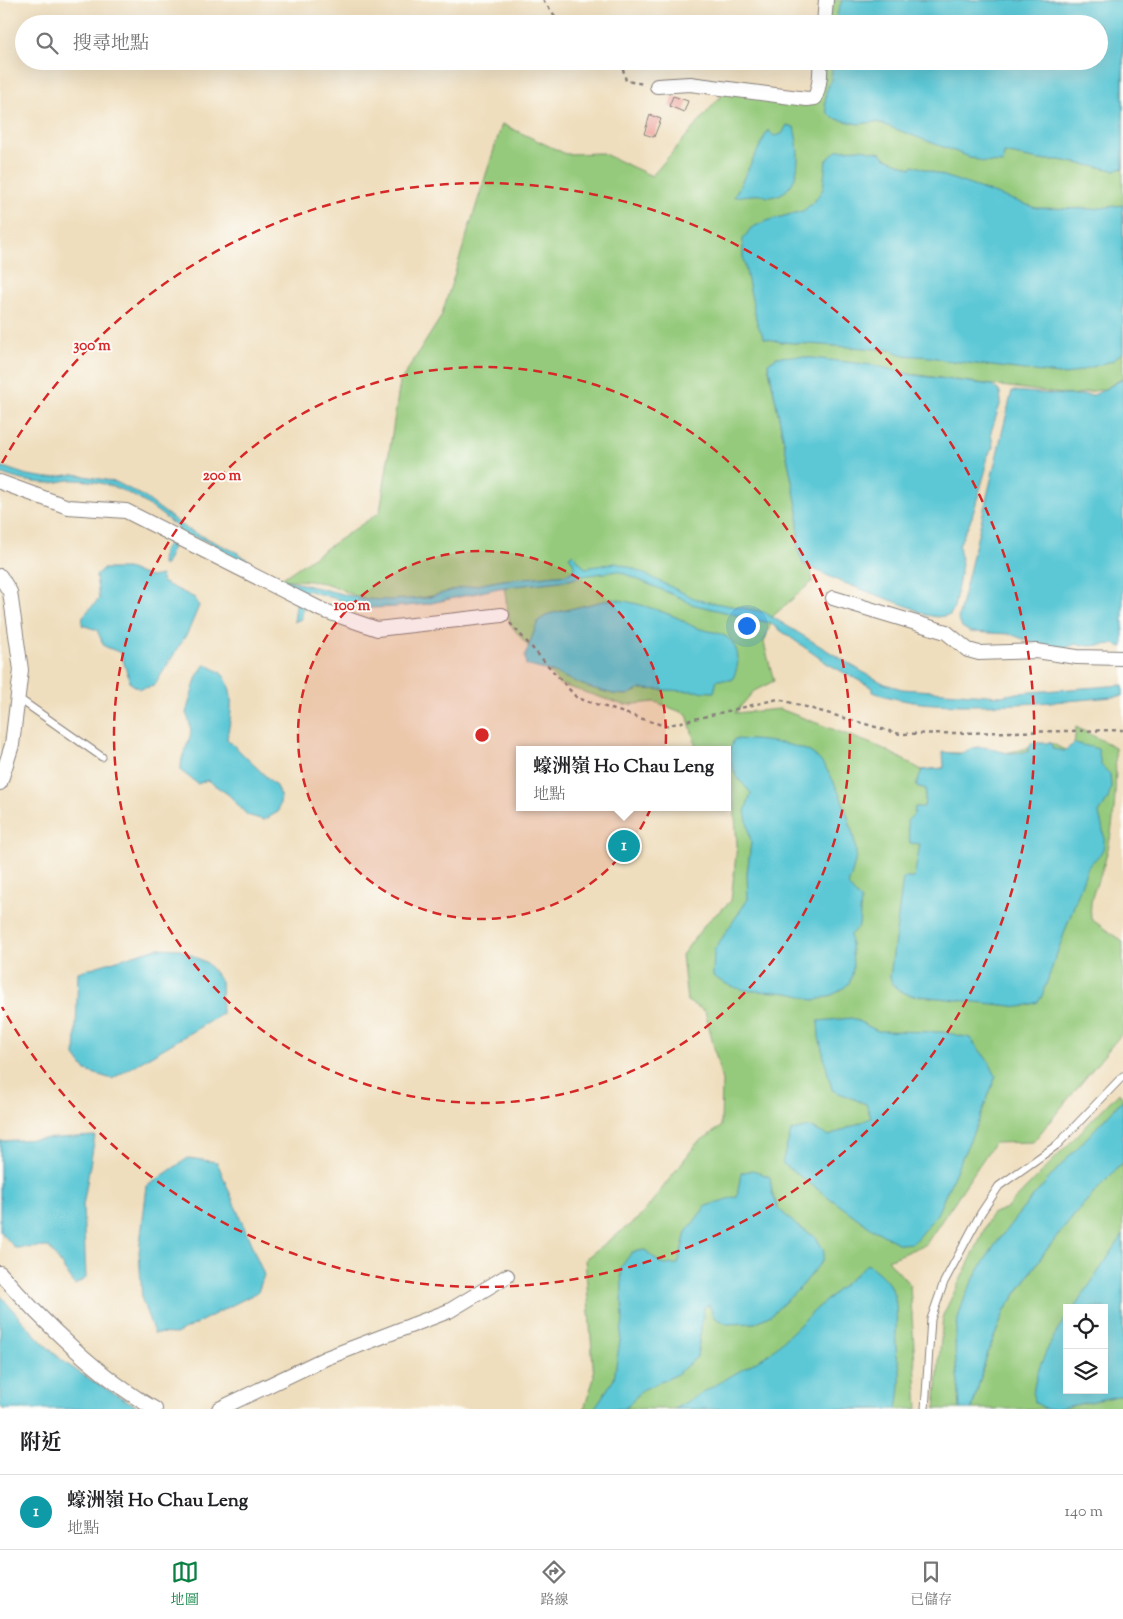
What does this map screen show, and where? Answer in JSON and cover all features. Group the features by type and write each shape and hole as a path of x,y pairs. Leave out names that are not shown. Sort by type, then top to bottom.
{"street":[{"path":"825,15 826,0"},
{"path":"657,86 690,84 807,99 815,98 821,81 820,70"},
{"path":"0,482 68,507 126,510 322,610 377,629 502,615"},
{"path":"0,576 10,592 21,670 12,746 0,784"},
{"path":"833,598 946,632 968,650 979,653 1036,652 1077,657 1123,658"},
{"path":"0,1273 89,1363 135,1398 155,1409"},
{"path":"219,1409 326,1358 449,1311 507,1276"}],"lane":[{"path":"18,698 102,757"},
{"path":"925,1409 931,1320 944,1282 981,1213 999,1186 1057,1145 1123,1076"}],"path":[{"path":"544,0 555,15"},
{"path":"623,70 626,81 657,86"},
{"path":"502,615 577,698 665,726 778,699 900,734 1123,730"}],"green space":[{"path":"832,0 1123,0 1123,378 1105,389 1071,395 777,357 768,364 813,581 773,616 764,643 774,681 754,691 735,713 780,709 882,748 922,770 944,768 950,753 1005,753 1051,743 1073,754 1076,727 1115,747 1116,775 1111,833 1103,869 1090,910 1091,919 1123,942 1123,1032 1033,1142 994,1143 926,1244 888,1260 910,1285 918,1409 584,1409 594,1378 585,1259 641,1216 697,1143 721,1127 722,1081 705,1011 687,1001 682,955 706,923 731,901 737,845 734,802 731,799 731,746 696,746 687,714 655,702 624,705 559,684 510,624 503,580 433,596 397,601 363,598 319,582 281,579 380,512 400,382 441,317 502,124 566,154 602,153 652,176 727,89 813,101 819,70 1108,70 1108,15 828,15"},
{"path":"1119,1092 1123,1099 1018,1216 993,1250 959,1384 960,1409 935,1409 943,1315 991,1214 1007,1208"},
{"path":"1123,1162 1123,1409 972,1409 986,1358 1005,1310 1044,1253 1081,1207"}],"water":[{"path":"842,0 1123,0 1123,168 1115,170 1059,160 1039,160 1004,153 1003,163 983,162 877,122 858,124 833,118 827,112 825,104 832,70 1108,70 1108,15 837,15"},
{"path":"787,125 794,127 798,148 797,170 789,188 780,194 769,197 756,195 734,197 768,130 774,136 782,134"},
{"path":"861,149 882,153 884,157 911,168 913,165 1036,208 1092,209 1123,205 1123,352 1112,361 1066,375 910,356 891,350 781,342 764,338 757,323 743,257 743,239 751,228 766,221 803,211 814,202 823,189 826,161 837,150"},
{"path":"795,356 873,365 914,375 992,385 1000,392 1001,402 991,432 993,447 986,459 986,469 972,517 959,545 962,564 954,608 950,615 937,617 926,615 839,581 803,564 798,550 798,511 768,363 777,357"},
{"path":"1123,379 1123,647 1113,644 1090,646 1076,644 1065,648 1034,643 1010,634 970,632 962,627 958,619 1012,391 1094,395"},
{"path":"0,466 27,475 48,478 74,474 116,482 143,496 187,529 238,553 263,571 281,579 363,599 426,598 460,588 503,580 567,574 573,571 574,564 569,556 573,554 585,568 616,563 632,568 698,600 764,612 861,671 885,684 902,689 1001,696 1123,685 1123,696 990,705 934,704 897,699 873,692 873,688 828,664 770,623 691,604 618,571 582,576 570,580 499,588 427,604 395,607 368,608 306,590 301,619 294,622 298,589 281,584 260,574 208,542 188,536 178,536 165,565 162,565 163,551 179,529 132,495 106,484 91,481 73,480 49,483 24,480 0,473"},
{"path":"102,569 127,569 151,577 161,575 162,582 195,598 199,606 188,632 154,686 140,689 130,683 121,653 104,646 97,630 82,625 83,616 99,599 96,576"},
{"path":"612,599 654,609 678,618 699,629 724,635 731,641 738,655 736,670 732,680 717,680 714,692 641,689 627,695 613,694 588,687 552,672 526,665 525,656 538,621 549,614"},
{"path":"205,664 222,674 230,689 231,714 227,739 276,786 281,798 278,812 264,820 247,815 229,795 207,780 198,784 181,771 181,762 191,730 186,713 197,676"},
{"path":"734,739 786,744 806,750 821,761 842,799 856,852 848,886 861,900 859,926 850,935 853,964 852,976 844,988 828,997 813,1000 800,995 745,990 735,988 713,976 714,950 748,899 747,874 751,842 745,811 751,793 736,776 731,763 731,747"},
{"path":"1031,743 1051,743 1053,749 1064,751 1075,743 1098,749 1101,765 1110,774 1111,787 1108,799 1099,813 1104,834 1103,850 1087,869 1042,996 1038,1002 1021,1007 910,995 897,989 890,977 903,878 914,878 920,844 910,843 907,821 914,814 915,807 924,807 926,789 916,786 922,770 944,768 943,752 960,754 972,748 982,747 1006,753 1028,752"},
{"path":"157,948 180,949 207,963 221,981 222,1014 112,1079 86,1071 75,1056 78,972"},
{"path":"852,1018 878,1031 943,1032 970,1038 989,1062 996,1076 981,1115 937,1214 913,1243 900,1244 872,1229 782,1163 791,1131 809,1127 829,1136 871,1118 866,1104 832,1090 819,1037 818,1021"},
{"path":"1123,1099 1123,1162 1081,1207 1044,1253 1005,1310 986,1358 972,1409 960,1409 955,1342 958,1319 967,1292 983,1263 1028,1203"},
{"path":"95,1136 83,1206 86,1278 75,1285 49,1247 15,1248 0,1231 0,1141"},
{"path":"188,1158 217,1162 264,1275 258,1292 176,1334 154,1333 142,1300 139,1252 147,1186"},
{"path":"753,1170 770,1177 772,1192 778,1208 797,1226 816,1237 824,1251 822,1261 802,1286 771,1315 755,1323 727,1324 714,1317 709,1305 704,1307 697,1357 676,1375 642,1390 628,1406 622,1409 594,1409 614,1379 623,1320 621,1267 632,1252 645,1250 663,1265 678,1264 686,1232 706,1206 737,1196 741,1173"},
{"path":"1123,1235 1123,1395 1055,1409 1046,1409 1034,1402 1035,1382 1043,1358 1063,1323 1063,1394 1108,1394 1108,1304 1077,1304"},
{"path":"867,1264 879,1273 893,1291 896,1311 896,1351 900,1376 897,1409 674,1409 769,1354"},
{"path":"0,1295 22,1321 62,1360 135,1405 136,1409 3,1409 0,1406"}],"building":[{"path":"673,96 688,101 684,112 669,106"},
{"path":"650,115 661,119 654,137 644,134"}],"place":[{"name":"蠔洲嶺 Ho Chau Leng","path":"624,846"}]}
